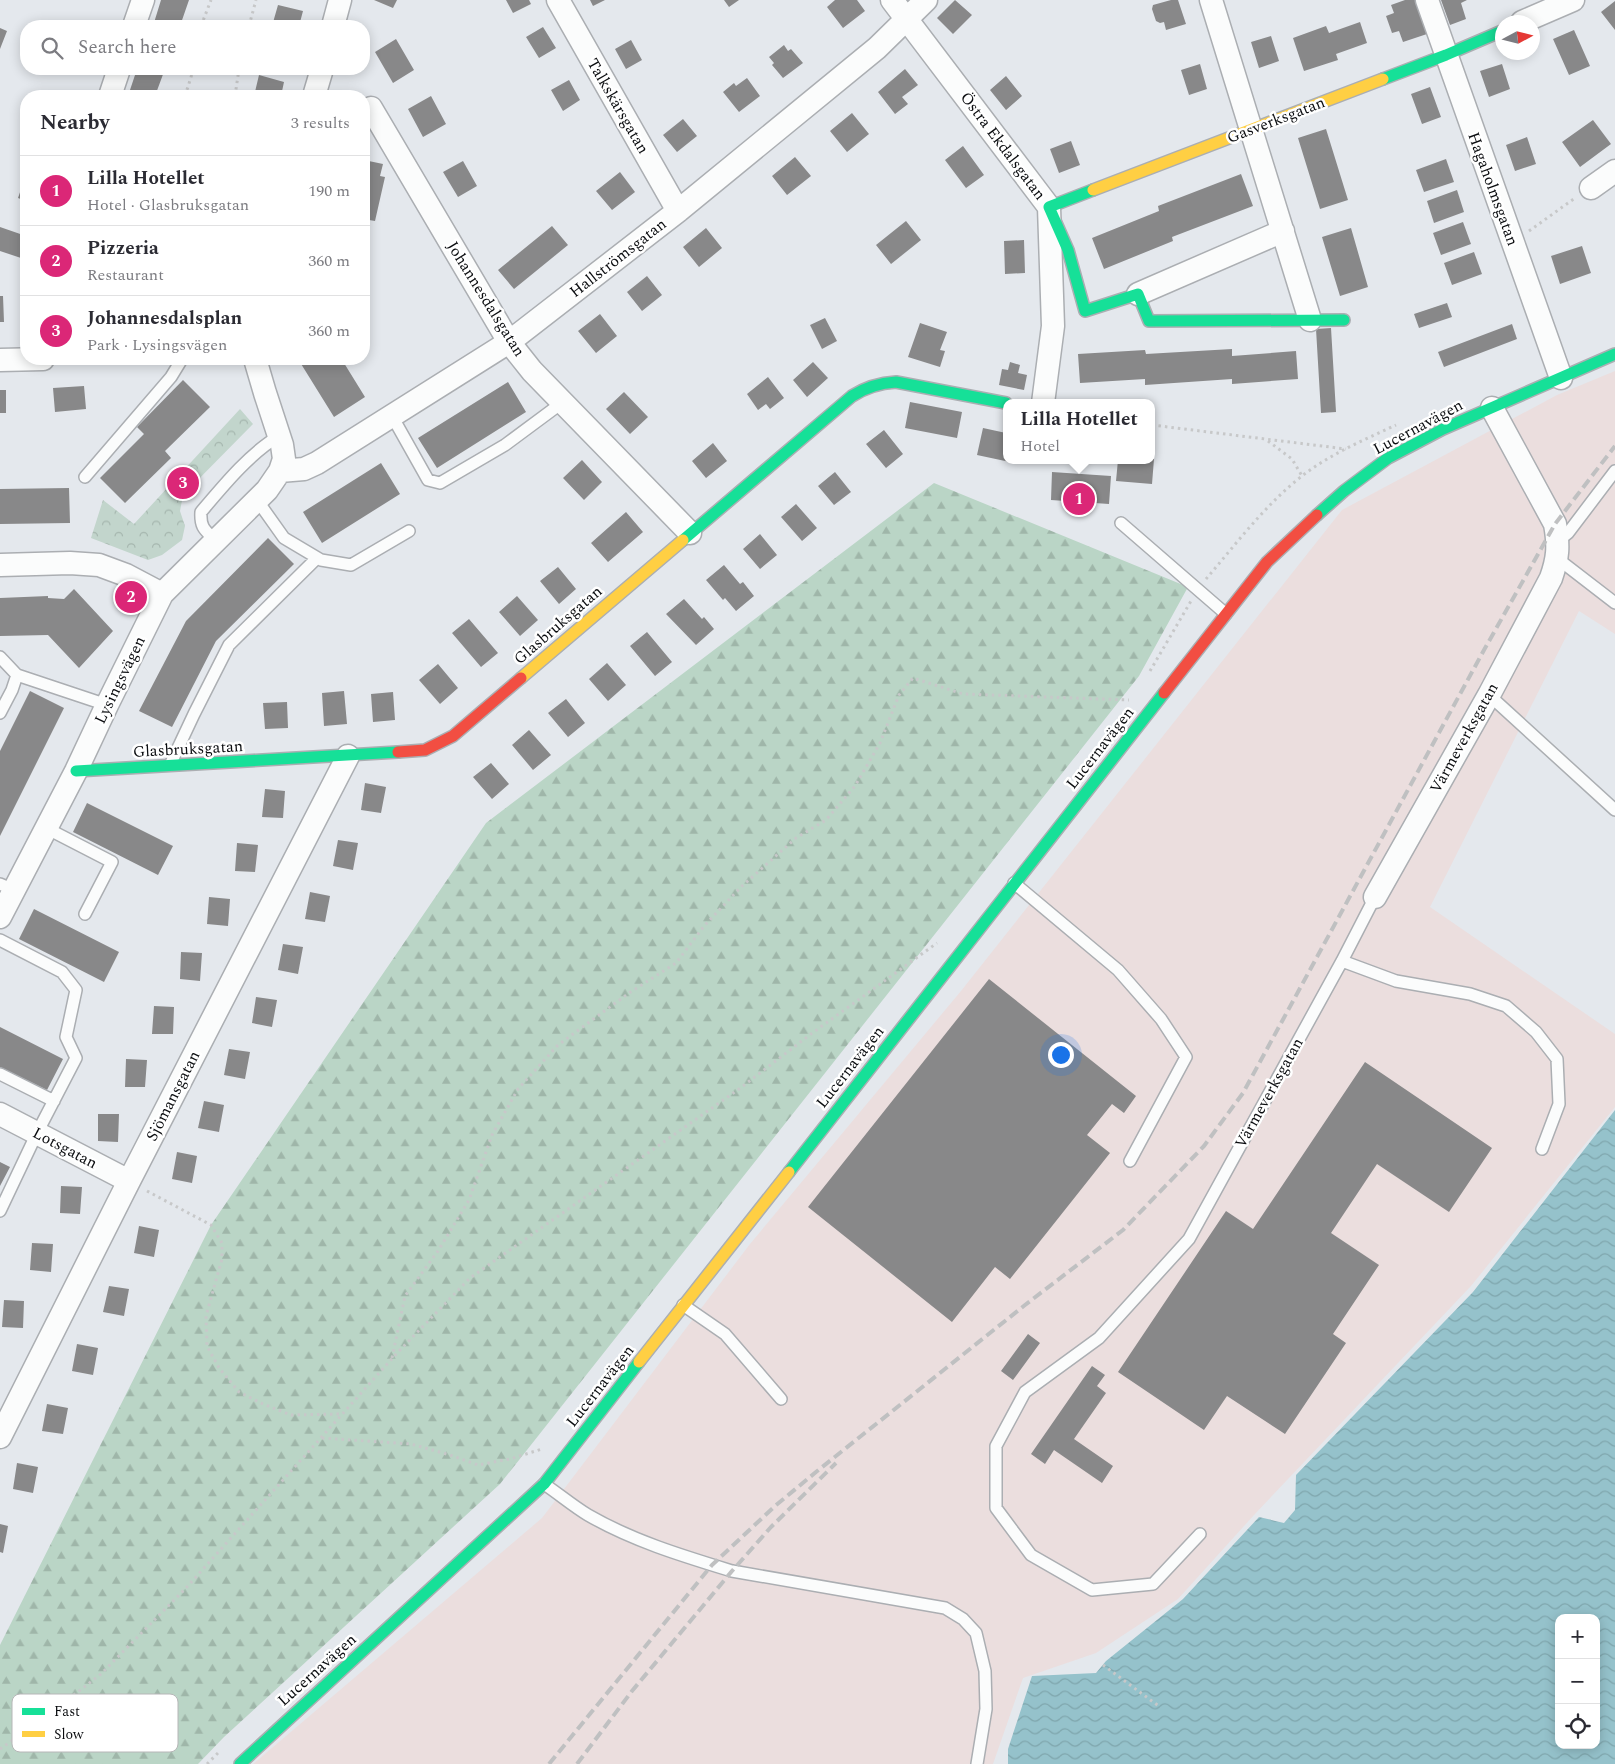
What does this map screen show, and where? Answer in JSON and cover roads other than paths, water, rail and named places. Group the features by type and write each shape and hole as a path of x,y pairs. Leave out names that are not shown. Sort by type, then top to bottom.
{"street":[{"path":"136,20 143,0"},
{"path":"335,20 340,0"},
{"name":"Talkskärsgatan","path":"558,0 678,211"},
{"name":"Östra Ekdalsgatan","path":"892,0 1049,207 1053,326 1044,399"},
{"name":"Hallströmsgatan","path":"280,471 304,468 317,462 509,342 678,211 877,48 926,0"},
{"path":"1211,0 1310,320"},
{"name":"Hagaholmsgatan","path":"1427,0 1561,378"},
{"path":"1538,15 1573,0"},
{"name":"Gasverksgatan","path":"1049,207 1446,55 1495,34"},
{"path":"112,90 117,75"},
{"path":"316,90 320,75"},
{"name":"Johannesdalsgatan","path":"371,108 509,342 532,371 690,533"},
{"path":"1590,188 1615,171"},
{"path":"1049,207 1068,250 1085,311 1138,294 1283,231"},
{"path":"1138,294 1149,321 1344,320"},
{"name":"Lucernavägen","path":"240,1764 544,1484 1014,883 1268,562 1304,526 1344,491 1388,458 1443,428 1615,354"},
{"path":"257,365 279,436 284,459 280,471"},
{"name":"Glasbruksgatan","path":"76,771 425,750 453,736 852,396 873,384 896,382 1003,402"},
{"path":"1492,408 1555,524 1558,550"},
{"name":"Lysingsvägen","path":"0,917 7,887 46,828 76,771 162,594 267,490 280,471"},
{"name":"Värmeverksgatan","path":"1374,897 1489,695 1551,578 1558,550"},
{"path":"0,564 70,563 99,565 126,575 162,594"},
{"name":"Sjömansgatan","path":"0,1437 129,1181 348,756"},
{"name":"Lotsgatan","path":"0,1114 129,1181"}],"lane":[{"path":"85,477 171,377 178,365"},
{"path":"392,416 428,480 440,483 505,445 563,402"},
{"path":"216,541 200,522 202,512 251,457 267,443 279,436"},
{"path":"1615,471 1568,533 1558,550 1615,602"},
{"path":"257,500 284,538 321,560 351,565 408,531"},
{"path":"1121,523 1226,614"},
{"path":"170,766 228,646 317,558"},
{"path":"0,657 17,675 107,705"},
{"path":"0,714 17,675"},
{"path":"1489,695 1615,810"},
{"path":"46,828 112,862 85,914"},
{"path":"1014,883 1118,970 1161,1019 1186,1057 1130,1161"},
{"name":"Värmeverksgatan","path":"1200,1534 1153,1584 1092,1590 1031,1555 996,1508 996,1446 1024,1392 1099,1338 1189,1239 1342,961 1374,897"},
{"path":"0,940 62,972 76,990 66,1037 76,1058 37,1133 0,1211"},
{"path":"1342,961 1396,981 1470,994 1506,1006 1536,1032 1557,1059 1559,1104 1542,1149"},
{"path":"0,1074 54,1101"},
{"path":"683,1305 726,1334 781,1399"},
{"path":"544,1484 588,1514 628,1535 712,1565 732,1571 945,1608 963,1619 976,1633 985,1671 986,1709 977,1764"}],"water":[{"path":"1615,1110 1615,1764 1008,1764 1008,1749 1032,1676 1096,1673 1106,1661 1183,1599 1259,1517 1284,1523 1295,1510 1296,1475 1473,1292"}],"railway":[{"path":"549,1764 712,1565 775,1506 816,1472 1025,1305 1123,1230 1204,1146 1243,1093 1484,650 1555,524 1615,446"},
{"path":"577,1764 632,1691 732,1571 771,1527 836,1463"}],"place":[{"name":"Johannesdalsplan","path":"183,483"},
{"name":"Lilla Hotellet","path":"1079,499"},
{"name":"Pizzeria","path":"131,597"}]}
